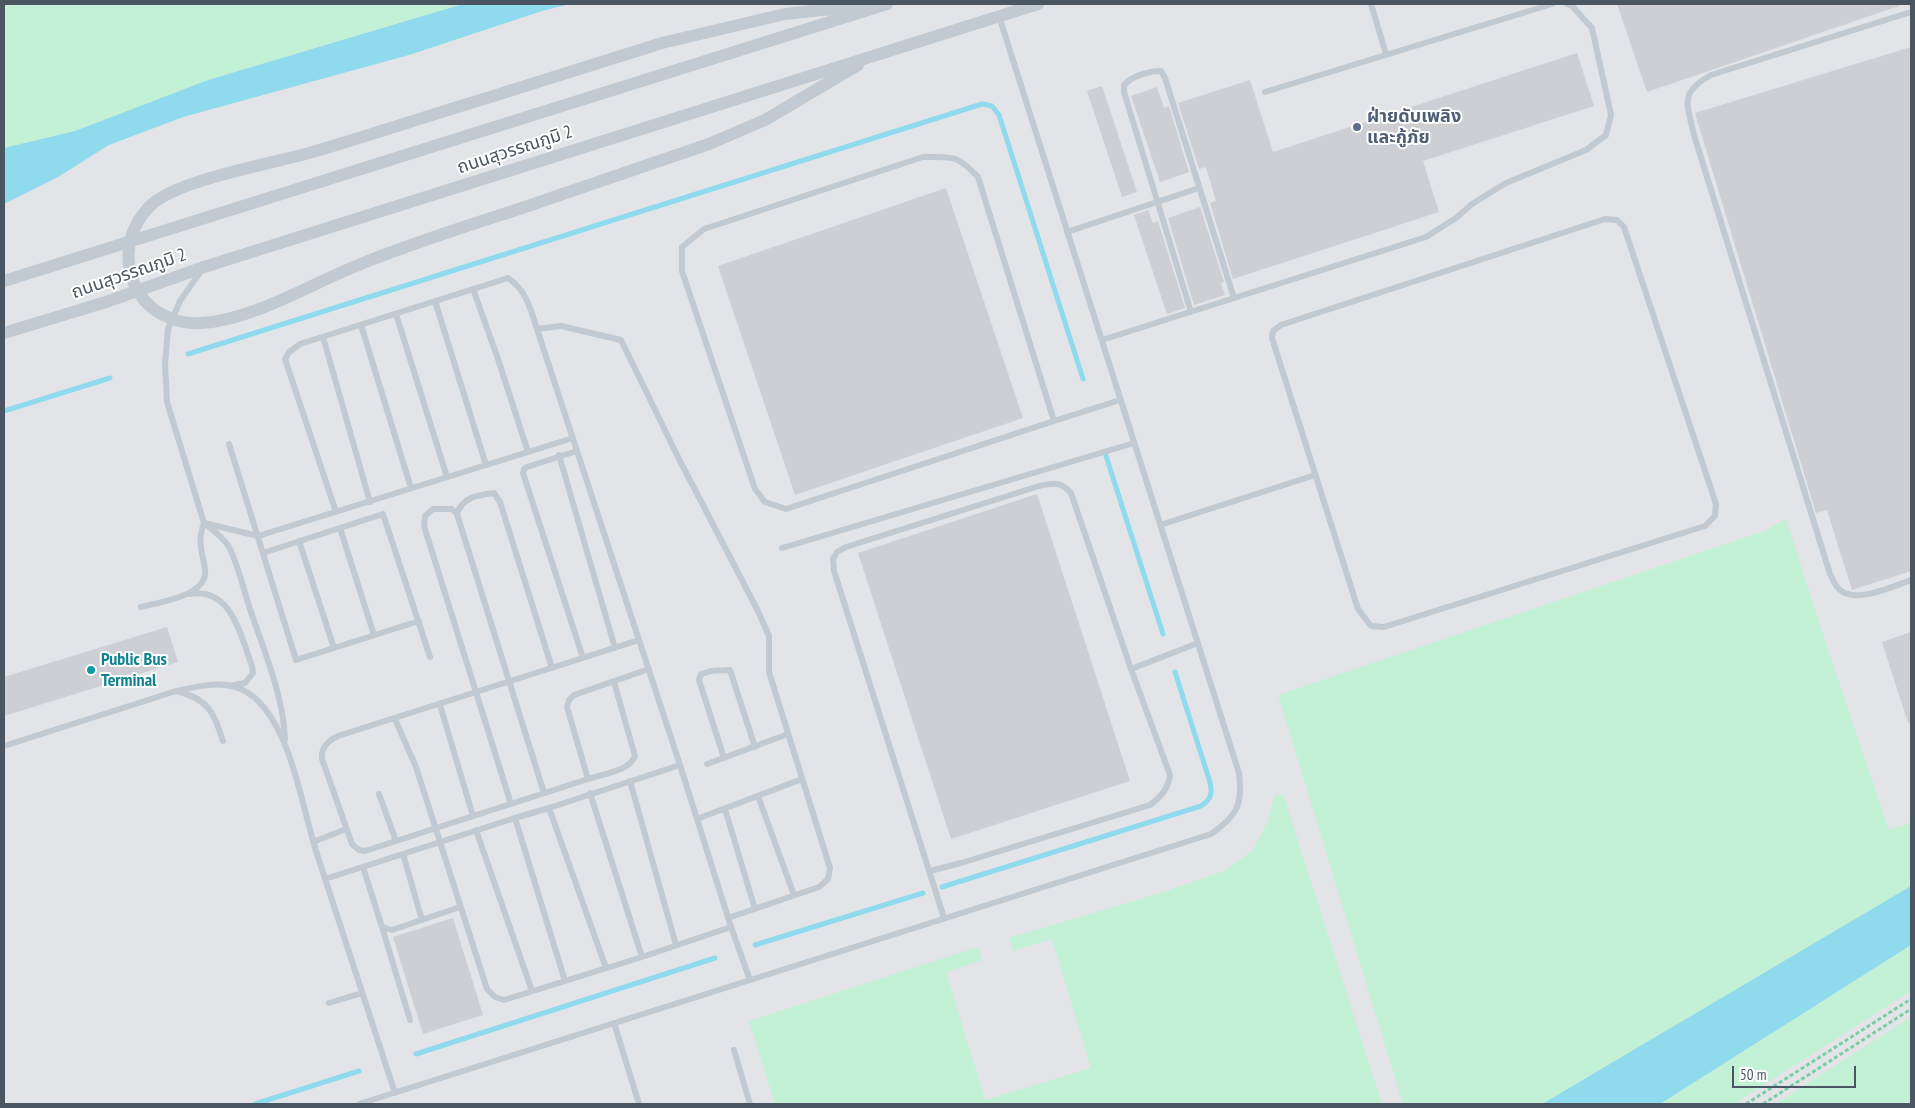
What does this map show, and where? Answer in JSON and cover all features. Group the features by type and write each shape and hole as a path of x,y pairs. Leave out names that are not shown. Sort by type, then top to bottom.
{"street":[{"name":"ถนนสุวรรณภูมิ 2","path":"4,333 106,302 204,267 1038,4"},
{"name":"ถนนสุวรรณภูมิ 2","path":"4,281 882,6"},
{"path":"875,55 820,89 757,124 709,144 402,248 355,266 268,305 221,321 199,324 164,316 150,306 140,294 133,280 129,264 128,244 136,223 151,205 180,188 308,153 662,43 785,14 882,6"}],"lane":[{"path":"1371,4 1386,54"},
{"path":"1265,92 1552,4"},
{"path":"1102,340 1426,237 1456,218 1472,204 1506,183 1586,150 1606,135 1611,115 1592,28 1572,6 1567,4"},
{"path":"1911,12 1711,74 1697,82 1690,90 1687,105 1694,135 1830,574 1841,591 1851,595 1865,595 1911,580"},
{"path":"358,1104 1210,834 1228,822 1238,806 1241,790 1239,773 999,16"},
{"path":"1191,312 1124,92 1124,85 1127,81 1152,71 1161,71 1164,78 1234,298"},
{"path":"1054,421 978,177 965,164 952,157 923,157 704,229 682,247 682,271 755,489 765,502 786,509 1120,400"},
{"path":"1067,232 1199,188"},
{"path":"1605,220 1617,220 1624,227 1716,504 1715,516 1705,526 1384,627 1372,626 1358,609 1315,475 1272,338 1273,331 1281,325 1605,220"},
{"path":"187,594 199,586 204,578 205,569 200,541 204,523 167,402 165,364 168,329 180,300 204,267"},
{"path":"336,512 285,359 289,352 300,344 508,278 520,286 537,329 680,765 728,918 750,980"},
{"path":"472,289 497,356 528,452"},
{"path":"435,301 486,465"},
{"path":"396,314 447,477"},
{"path":"360,325 411,488"},
{"path":"537,329 561,326 621,340 769,636 769,672 830,868 828,879 819,887 728,918"},
{"path":"323,337 370,502"},
{"path":"204,523 258,536 573,438"},
{"path":"782,548 1134,442"},
{"path":"229,444 296,660 419,621"},
{"path":"577,451 559,455 527,467 523,473 583,658"},
{"path":"559,455 616,648"},
{"path":"1160,525 1315,475"},
{"path":"930,871 1150,806 1161,797 1168,785 1170,775 1131,670 1071,493 1065,486 1055,483 1039,486 846,547 837,552 833,559 834,571 944,918"},
{"path":"457,514 464,501 485,494 494,493 500,502 552,668"},
{"path":"510,804 424,526 425,516 433,509 452,509 457,514 544,793"},
{"path":"263,554 383,514 430,657"},
{"path":"204,523 218,533 229,547 279,698 285,743"},
{"path":"340,528 374,636"},
{"path":"299,541 334,648"},
{"path":"141,608 187,594 200,593 215,598 226,606 233,616 253,673 245,683 229,685"},
{"path":"614,682 635,756 633,762 628,766 365,851 359,850 352,844 322,759 322,750 328,742 338,736 639,640"},
{"path":"1131,670 1198,643"},
{"path":"588,779 566,707 568,700 574,695 648,669"},
{"path":"724,758 699,680 701,674 711,671 730,670 755,746"},
{"path":"4,746 203,684 229,685 239,688 253,697 273,718 285,743 313,842 394,1093"},
{"path":"176,691 192,695 210,708 223,741"},
{"path":"440,705 473,816"},
{"path":"396,719 416,767 487,989 495,997 504,1000 642,957 731,926"},
{"path":"707,764 788,734"},
{"path":"325,879 680,765"},
{"path":"697,818 802,779"},
{"path":"630,781 676,945"},
{"path":"590,793 642,957"},
{"path":"379,794 396,841"},
{"path":"758,796 794,895"},
{"path":"549,808 606,968"},
{"path":"725,809 755,909"},
{"path":"515,818 565,981"},
{"path":"313,842 346,830"},
{"path":"476,830 532,991"},
{"path":"403,854 422,920"},
{"path":"363,866 410,1020"},
{"path":"382,927 392,930 460,907"},
{"path":"329,1003 362,993"},
{"path":"614,1024 638,1104"},
{"path":"734,1050 750,1104"}],"path":[{"path":"1746,1104 1911,999"},
{"path":"1763,1104 1911,1009"}],"shaded area":[{"path":"4,4 1911,4 1911,1092 1893,1104 4,1104"}],"green space":[{"path":"4,4 463,4 208,80 75,131 4,148"},
{"path":"1786,519 1889,830 1911,823 1911,887 1542,1104 1403,1104 1278,695 1764,531"},
{"path":"1283,794 1382,1104 775,1104 749,1021 978,947 982,960 946,972 985,1100 1091,1068 1052,939 1013,951 1009,938 1167,891 1226,870 1253,850 1267,823 1275,795"},
{"path":"1911,945 1911,991 1734,1104 1660,1104"},
{"path":"1911,1017 1911,1104 1775,1104"}],"water":[{"path":"463,4 570,4 542,11 409,55 183,117 109,145 58,177 4,204 4,148 75,131 208,80"},
{"path":"1911,886 1911,945 1660,1104 1542,1104"}],"building":[{"path":"1617,4 1898,4 1899,6 1647,92"},
{"path":"1911,47 1911,571 1852,590 1827,510 1816,513 1695,113"},
{"path":"1577,53 1594,106 1423,161 1439,212 1233,279 1210,203 1216,201 1206,167 1199,169 1178,103 1250,80 1273,152"},
{"path":"1102,86 1137,192 1122,197 1087,91"},
{"path":"1157,87 1164,108 1169,106 1189,172 1160,182 1131,96"},
{"path":"946,188 1023,418 795,495 718,266"},
{"path":"1200,207 1224,282 1221,283 1225,295 1194,305 1168,218"},
{"path":"1148,210 1153,223 1158,221 1185,308 1167,314 1134,215"},
{"path":"1037,494 1130,781 951,839 858,553"},
{"name":"Public Bus Terminal","path":"167,627 178,662 4,716 4,677"},
{"path":"1911,632 1911,723 1908,723 1882,642"},
{"path":"453,918 483,1015 423,1034 393,937"}],"waterway":[{"path":"188,354 982,104 992,106 999,115 1083,379"},
{"path":"4,411 110,378"},
{"path":"1106,456 1163,634"},
{"path":"942,887 1201,806 1205,803 1211,795 1210,784 1175,672"},
{"path":"755,945 923,893"},
{"path":"416,1054 715,958"},
{"path":"255,1104 359,1071"}],"place":[{"name":"ฝ่ายดับเพลิง และกู้ภัย","path":"1357,127"},
{"name":"Public Bus Terminal","path":"91,670"}]}
